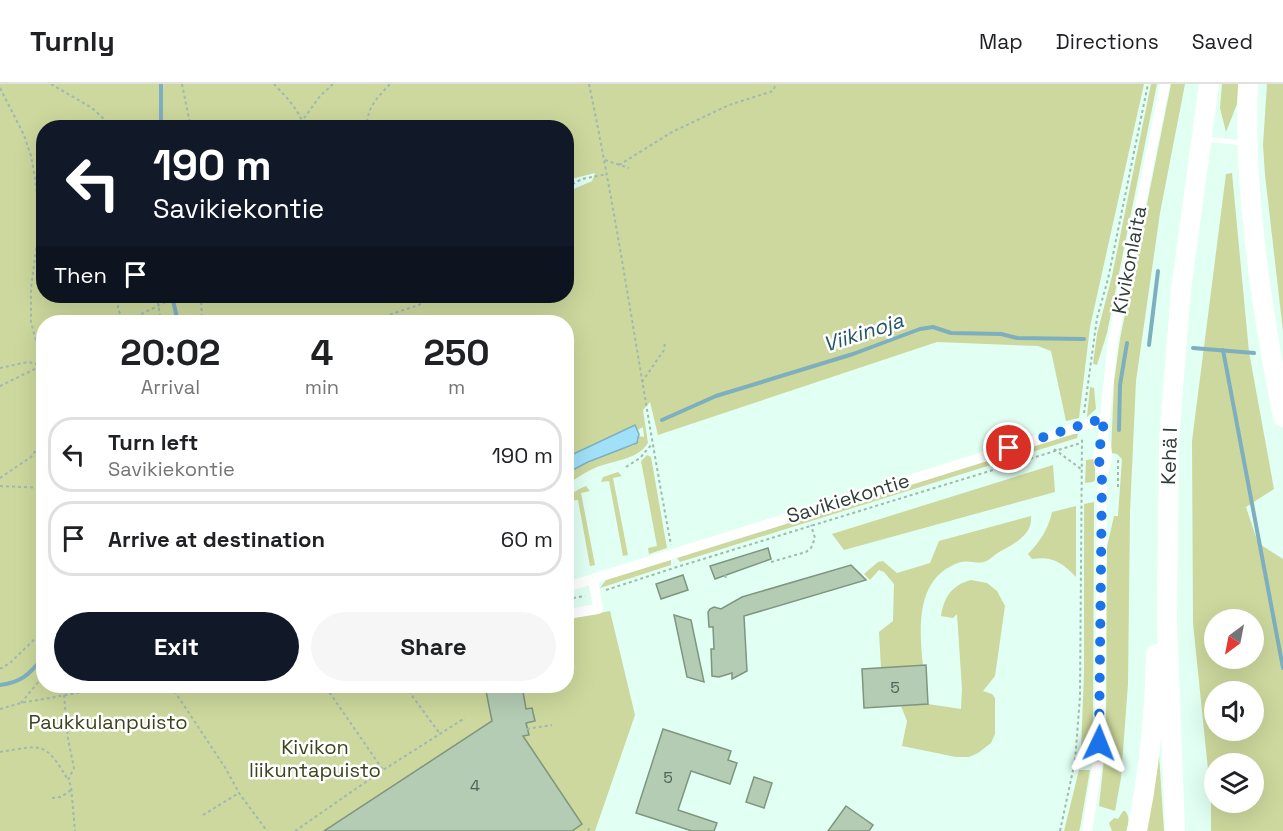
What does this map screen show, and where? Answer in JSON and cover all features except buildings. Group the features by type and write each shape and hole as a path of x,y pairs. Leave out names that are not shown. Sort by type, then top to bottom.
{"highway":[{"name":"Kehä I","path":"1175,831 1168,634 1167,516 1171,417 1180,290 1209,84"},
{"path":"1248,84 1248,143 1258,260 1283,417"},
{"path":"1137,831 1151,744 1155,700 1156,632 1167,516"}],"street":[{"name":"Kivikonlaita","path":"1088,831 1098,760 1100,726 1102,474 1098,463 1098,449 1103,438 1113,340 1164,84"},
{"name":"Savikiekontie","path":"574,585 1104,418"},
{"path":"574,613 598,609 592,580"}],"lane":[{"path":"1202,139 1248,143"}],"path":[{"path":"51,84 92,108 105,120"},
{"path":"183,84 190,120"},
{"path":"274,84 303,120 320,96 333,84"},
{"path":"366,120 374,100 390,84"},
{"path":"589,84 605,160 651,444 671,547"},
{"path":"619,165 672,132 729,105 773,91 776,84"},
{"path":"1083,419 1097,318 1108,279 1148,84"},
{"path":"0,88 24,135 31,156 36,186"},
{"path":"605,160 629,168"},
{"path":"574,183 582,179 607,174"},
{"path":"36,250 31,288 31,314 36,335"},
{"path":"138,315 163,303"},
{"path":"387,315 421,303"},
{"path":"118,304 121,315"},
{"path":"158,305 159,315"},
{"path":"642,382 664,350 665,342"},
{"path":"0,368 28,362 36,364"},
{"path":"0,386 36,368"},
{"path":"1060,831 1075,761 1080,697 1082,435"},
{"path":"601,592 1081,442"},
{"path":"626,467 640,458 651,444"},
{"path":"1054,449 1081,469"},
{"path":"0,478 31,457 36,450"},
{"path":"1115,456 1119,459 1118,487"},
{"path":"0,486 36,488"},
{"path":"771,562 806,552 815,538 811,525"},
{"path":"574,598 588,595"},
{"path":"0,669 10,663 36,638"},
{"path":"21,703 36,685"},
{"path":"0,709 76,693"},
{"path":"176,693 239,793 267,831"},
{"path":"331,693 383,770"},
{"path":"410,693 440,734"},
{"path":"64,695 68,739 74,768 68,780"},
{"path":"295,831 383,770 465,718"},
{"path":"527,729 552,725"},
{"path":"0,752 35,747 52,754 72,790 75,831"},
{"path":"52,798 61,797 72,790"},
{"path":"203,815 239,793"},
{"path":"588,831 590,827"}],"green space":[{"path":"0,84 1144,84 1090,327 1079,418 1066,421 1051,351 1038,346 937,342 658,435 650,402 643,410 648,443 643,449 625,459 593,469 574,480 574,470 607,454 634,445 639,440 639,436 644,437 643,427 638,430 634,426 574,454 574,315 36,315 36,693 574,693 574,618 610,611 635,715 595,831 0,831"},
{"path":"1151,84 1157,84 1107,333 1097,365 1093,364 1097,334 1112,276"},
{"path":"1171,84 1185,84 1160,213 1136,381 1130,512 1128,684 1121,778 1115,811 1099,806 1106,741 1107,547 1114,516 1118,516 1122,459 1117,454 1111,453 1114,382 1120,339"},
{"path":"1222,84 1239,84 1237,104 1226,132 1220,108"},
{"path":"1267,84 1283,84 1283,331 1263,145"},
{"path":"1232,173 1249,352 1274,489 1246,507 1258,543 1283,559 1283,831 1211,831 1211,813 1264,813 1264,753 1206,753 1205,741 1264,741 1264,681 1204,681 1204,731 1193,623 1192,441 1226,174"},
{"path":"1090,387 1094,388 1096,409 1087,417"},
{"path":"1078,434 1077,438 680,562 677,558"},
{"path":"647,455 651,457 667,548 649,554 648,548 657,546 641,461"},
{"path":"1095,459 1095,480 1085,483 1086,460"},
{"path":"1053,465 1055,492 844,550 832,534"},
{"path":"618,472 622,476 613,478 628,555 623,556 609,481 601,482 603,477"},
{"path":"586,486 590,491 581,493 595,565 590,566 578,500 574,500 574,493"},
{"path":"1094,502 1093,727 1091,746 1082,752 1084,504"},
{"path":"1076,506 1076,577 1056,561 1046,558 1032,559 1028,554 1043,535 1052,512"},
{"path":"1031,516 1028,530 1013,544 986,561 961,562 946,569 935,579 923,605 921,636 923,666 881,668 879,632 893,621 894,584 884,572 879,570 870,580 864,574 878,562 883,561 897,573 930,563 939,541"},
{"path":"671,560 671,565 600,588 606,580"},
{"path":"971,580 987,583 997,591 1005,606 995,676 983,691 992,694 995,698 995,734 991,743 969,757 956,757 902,746 907,721 901,706 928,704 961,709 962,689 957,614 953,618 941,616 944,603 950,593 959,585"},
{"path":"1159,754 1164,831 1143,831 1157,755"},
{"path":"1079,770 1090,770 1080,828 1079,831 1064,831"},
{"path":"1123,811 1127,813 1128,818 1126,831 1112,831 1109,823 1114,818 1118,819"}],"water":[{"path":"635,425 639,434 637,443 574,469 574,454"}],"waterway":[{"path":"161,84 161,120"},
{"path":"1149,345 1158,271"},
{"path":"174,303 176,315"},
{"name":"Viikinoja","path":"662,420 716,396 853,354 920,329 933,327 951,333 1001,334 1017,338 1084,339"},
{"path":"1119,430 1120,385 1127,343"},
{"name":"Viikinoja","path":"1193,348 1254,353"},
{"path":"1223,350 1283,668"},
{"path":"0,685 14,682 36,666"}],"route":[{"path":"1009,448 1104,418 1103,438 1098,449 1098,463 1102,474 1099,743"}],"park label":[{"name":"Paukkulanpuisto","path":"108,722"},
{"name":"Kivikon liikuntapuisto","path":"315,758"}]}
